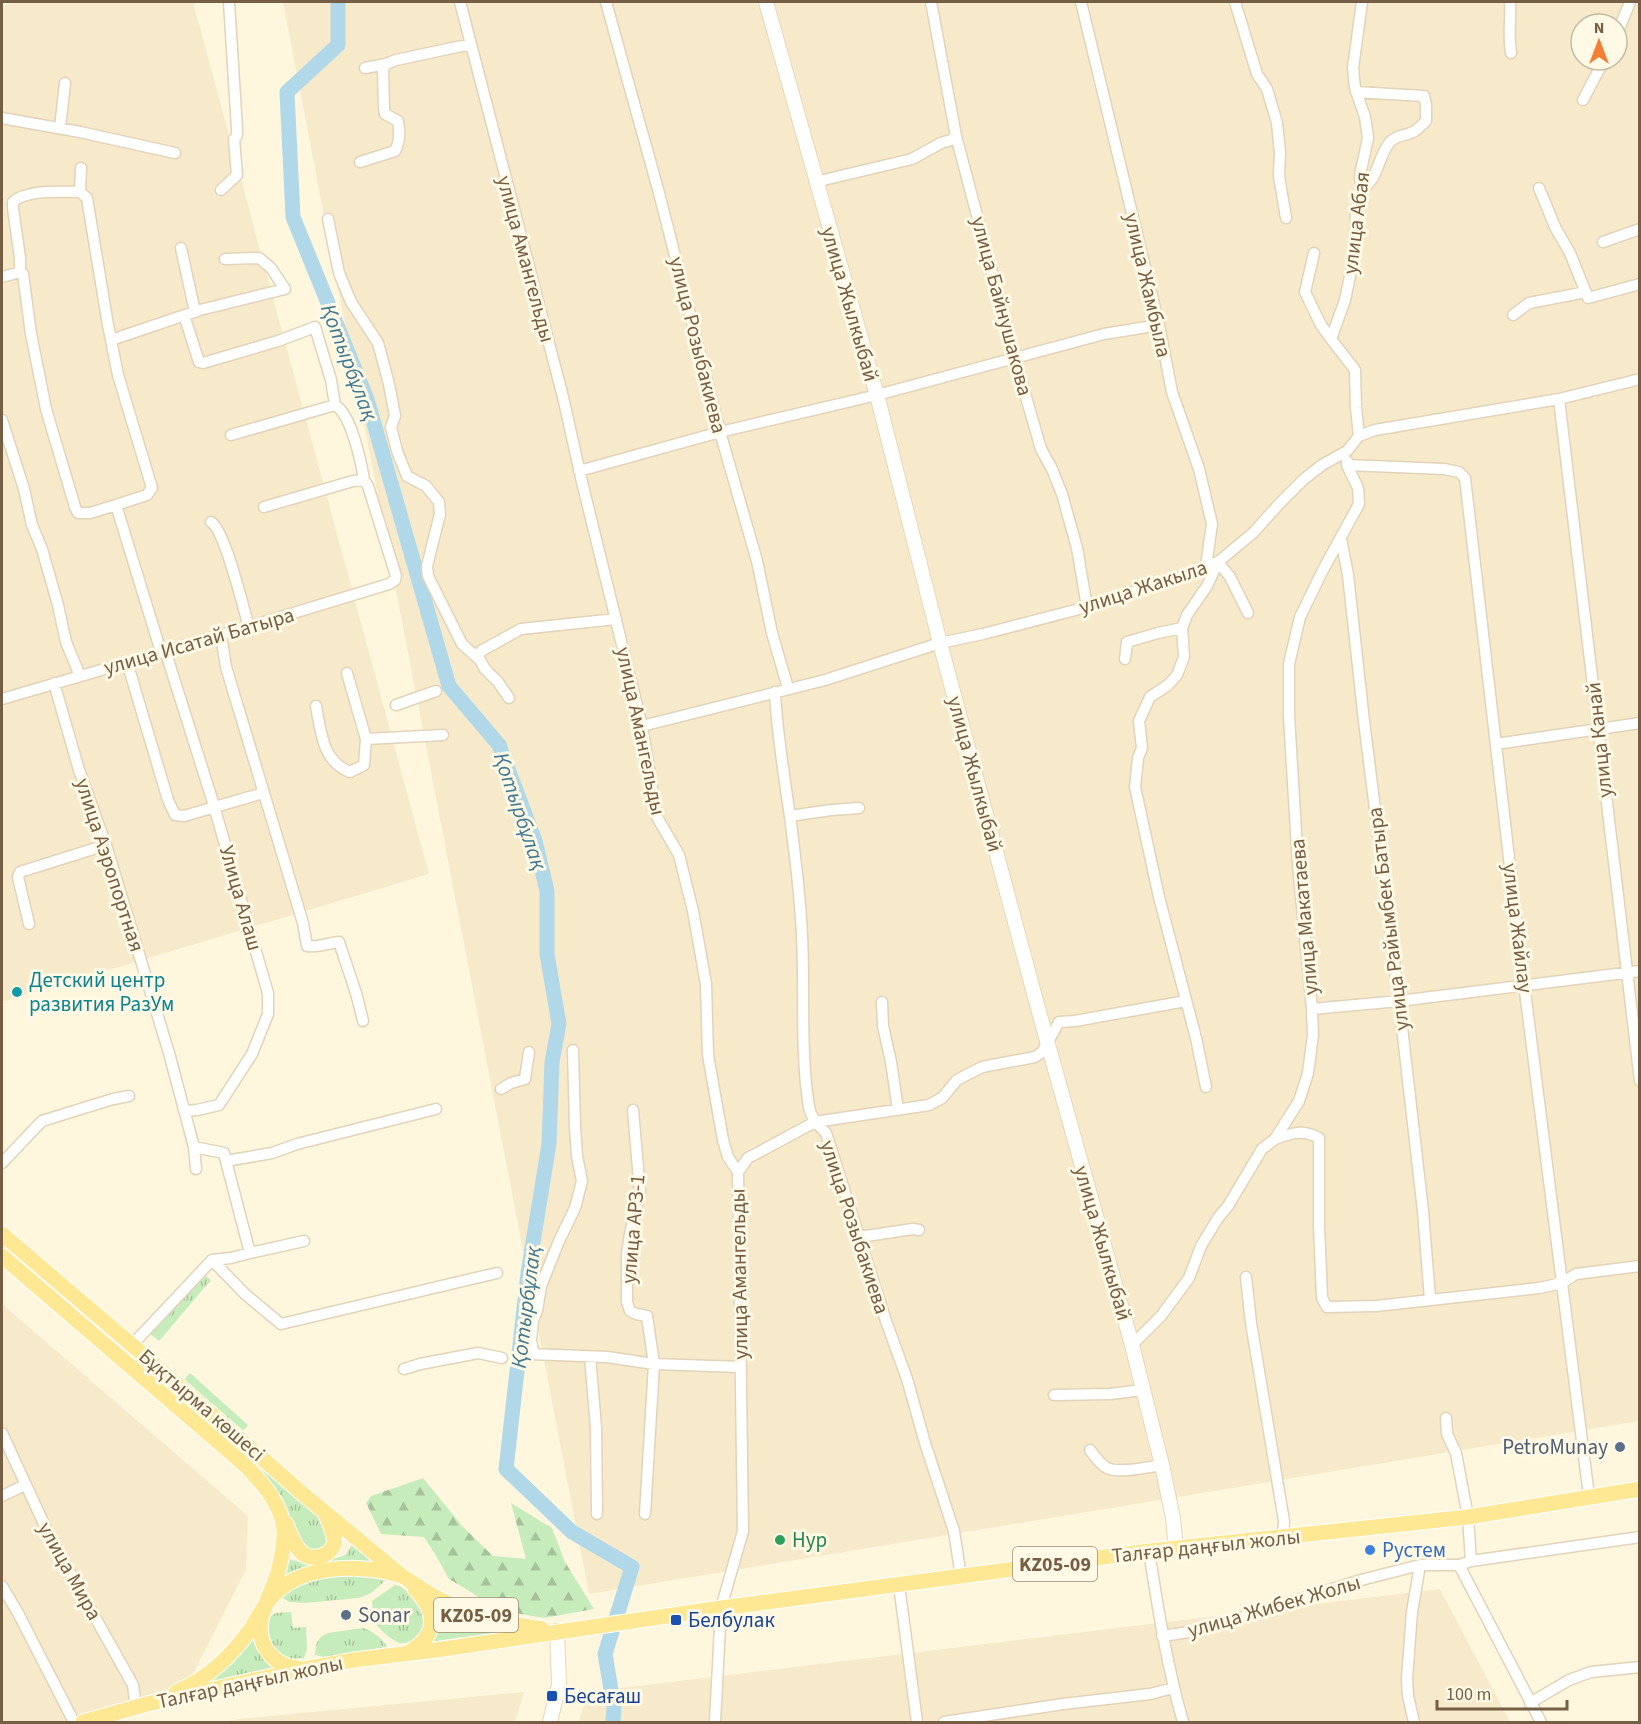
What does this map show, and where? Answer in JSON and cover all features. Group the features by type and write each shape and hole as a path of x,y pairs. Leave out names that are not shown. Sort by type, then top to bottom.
{"main road":[{"name":"Бұқтырма көшесі","path":"2,1234 402,1576"},
{"name":"Бұқтырма көшесі","path":"2,1256 245,1465 264,1486 279,1508 284,1532 281,1561 266,1603"},
{"name":"Талғар даңғыл жолы","path":"141,1706 304,1669 623,1622 1149,1551 1468,1517 1640,1489"},
{"path":"279,1508 300,1551 304,1555 316,1558 333,1547 333,1536 325,1512"},
{"name":"KZ05-09","path":"304,1669 285,1666 277,1662 267,1652 260,1628 266,1603 289,1582 322,1571 356,1568 402,1576 422,1596 432,1616 430,1630 424,1641 406,1654"},
{"name":"Талғар даңғыл жолы","path":"402,1576 435,1597 469,1613 514,1626 550,1633"},
{"name":"Талғар даңғыл жолы","path":"141,1706 185,1688 224,1661 253,1626 266,1603"},
{"name":"KZ05-09","path":"83,1722 141,1706"}],"street":[{"path":"221,190 237,175 234,139 237,136 237,129 229,2"},
{"name":"улица Амангельды","path":"460,2 562,397 642,726 657,817 679,855 693,911 706,984 708,1055 723,1140 728,1157 738,1172 743,1531 721,1608 715,1722"},
{"name":"улица Розыбакиева","path":"606,2 659,193 720,432 757,561 772,633 788,688"},
{"name":"улица Жылкыбай","path":"766,2 876,395 1039,1012 1132,1345 1162,1465 1173,1518 1176,1548"},
{"name":"улица Байнушакова","path":"931,2 956,136 1041,448 1062,494 1077,548 1088,607"},
{"name":"улица Жамбыла","path":"1082,2 1159,325 1172,392 1198,469 1212,525 1206,566"},
{"path":"1235,2 1257,74 1267,89 1277,123 1280,152 1279,176 1286,218"},
{"name":"улица Абая","path":"1331,339 1345,300 1352,267 1356,214 1361,190 1360,175 1368,138 1365,117 1356,92 1353,68 1362,2"},
{"path":"1510,2 1511,53"},
{"path":"364,68 471,44"},
{"path":"360,162 395,151 398,145 398,121 385,114 384,108 383,69 386,64"},
{"path":"1583,100 1598,72"},
{"path":"60,128 65,83"},
{"path":"1356,92 1424,96 1426,105 1426,121 1416,130 1406,135 1396,136 1389,143 1375,176 1369,185 1361,190"},
{"path":"2,118 175,153"},
{"path":"815,182 912,159 956,136"},
{"path":"80,192 81,168"},
{"path":"1539,188 1556,229 1570,253 1588,298 1640,284"},
{"path":"80,192 87,198 89,205 111,340 121,385 152,488 147,495 90,513 78,513 75,507 46,410 31,334 23,274 20,272 13,202 18,197 29,194 80,192"},
{"path":"328,219 339,273 351,303 378,343 395,416 391,427 397,452 407,476 426,486 439,502 440,514 427,566 428,576 462,644 477,657 509,698"},
{"path":"1603,242 1640,229"},
{"path":"181,248 195,312"},
{"path":"1314,253 1305,292 1321,325 1355,370 1359,436 1375,430 1559,399 1640,379"},
{"path":"111,340 184,315 285,289 271,267 259,258 225,259"},
{"path":"2,277 20,272"},
{"path":"1513,315 1529,303 1586,292"},
{"path":"184,315 199,362 203,363 278,341 315,327 331,380 335,405"},
{"path":"579,471 720,432 876,395 1104,334 1159,325"},
{"name":"улица Канай","path":"1559,399 1640,1081"},
{"path":"231,435 335,405 341,408 351,429 364,480 353,481 264,507"},
{"path":"2,420 24,489 32,525 42,549 66,642 80,676"},
{"name":"улица Жакыла","path":"642,726 825,680 940,643 1088,607 1218,562 1253,533 1304,479 1322,465 1347,451 1359,436"},
{"name":"улица Макатаева","path":"1132,1345 1161,1316 1189,1278 1201,1246 1218,1218 1228,1206 1262,1149 1275,1139 1299,1101 1308,1073 1313,1035 1312,1009 1298,865 1289,716 1289,664 1300,617 1359,504 1358,488 1347,465 1347,451"},
{"name":"улица Жайлау","path":"1347,465 1444,469 1459,472 1465,478 1519,944 1589,1496"},
{"name":"улица Исатай Батыра","path":"2,699 389,584 395,580 396,576 368,486 364,480"},
{"name":"Улица Алаш","path":"116,505 214,807 268,993 268,1014 252,1054 219,1105 184,1111"},
{"path":"212,522 216,525 228,555 249,627"},
{"name":"улица Райымбек Батыра","path":"1341,539 1348,575 1365,732 1399,1000 1423,1211 1430,1299"},
{"path":"1206,1087 1159,897 1135,787 1138,758 1142,747 1139,721 1150,697 1168,685 1177,675 1184,657 1182,628 1187,615 1207,586 1218,562 1230,577 1248,613"},
{"path":"477,657 481,651 521,628 616,619"},
{"path":"1125,659 1126,642 1182,628"},
{"path":"221,635 226,667 303,923 307,946 339,942 363,1021"},
{"path":"127,662 175,815 184,816 263,794"},
{"path":"316,706 327,752 338,767 350,772 364,765 366,739 347,673"},
{"name":"улица Аэропортная","path":"54,683 169,1053 194,1147 196,1169"},
{"path":"396,705 436,691"},
{"name":"улица Розыбакиева","path":"775,692 801,919 803,1031 806,1086 810,1110 815,1122 826,1133 886,1321 907,1379 954,1531 961,1577"},
{"path":"1496,744 1640,723"},
{"path":"366,739 443,735"},
{"path":"790,816 859,808"},
{"path":"29,924 18,877 20,872 106,845"},
{"path":"1312,1009 1640,971"},
{"path":"1039,1012 1059,1022 1075,1021 1186,1001"},
{"path":"882,1002 883,1026 898,1110"},
{"path":"738,1172 748,1158 815,1122 929,1105 942,1098 957,1080 982,1068 1035,1057 1042,1052 1059,1022"},
{"path":"573,1050 576,1136 582,1181 575,1208 541,1286 537,1311 533,1320 531,1354 607,1357 654,1364 741,1367"},
{"path":"501,1089 525,1079 528,1052"},
{"path":"2,1163 42,1121 129,1096"},
{"path":"226,1161 272,1153 297,1144 436,1109"},
{"name":"улица АРЗ-1","path":"633,1110 640,1192 627,1254 627,1302 630,1311 647,1316 654,1364 645,1514"},
{"path":"1275,1139 1291,1133 1309,1133 1319,1138 1322,1298 1328,1306 1376,1306 1539,1288 1562,1283 1576,1274 1640,1266"},
{"path":"194,1147 224,1153 250,1254"},
{"path":"859,1237 919,1230"},
{"path":"132,1345 212,1260 231,1258 304,1241"},
{"path":"212,1260 245,1294 281,1324 497,1273"},
{"path":"1246,1277 1251,1323 1284,1521 1283,1538"},
{"path":"404,1369 478,1353 502,1358"},
{"path":"590,1357 596,1426 597,1514"},
{"path":"1054,1395 1110,1394 1143,1390"},
{"path":"1446,1418 1447,1434 1456,1454 1468,1517 1471,1561"},
{"name":"улица Мира","path":"2,1433 50,1537 133,1684 141,1706"},
{"path":"1090,1450 1101,1464 1110,1470 1162,1465"},
{"path":"2,1496 25,1485"},
{"name":"улица Жибек Жолы","path":"1162,1636 1196,1631 1361,1580 1420,1565 1459,1565 1471,1561 1640,1537"},
{"path":"1149,1551 1162,1636 1183,1722"},
{"path":"1414,1722 1407,1679 1416,1580 1420,1565"},
{"path":"1459,1565 1541,1722"},
{"path":"899,1585 917,1722"},
{"path":"2,1586 74,1722"},
{"path":"550,1633 559,1684 550,1722"},
{"path":"1530,1703 1569,1680 1591,1672 1640,1667"},
{"path":"944,1722 1063,1704 1150,1694 1173,1688"}],"shaded area":[{"path":"14,2 193,2 429,874 2,1002 2,7"},
{"path":"283,2 1639,2 1639,1421 589,1594"},
{"path":"2,1304 248,1516 246,1569 189,1682 76,1722 2,1722"},
{"path":"1440,1589 1510,1722 579,1722 588,1692"},
{"path":"524,1692 515,1722 224,1722 239,1719"}],"green space":[{"path":"2,1243 263,1471 315,1513 341,1540 308,1556 283,1509 2,1249"},
{"path":"206,1276 211,1280 159,1341 150,1334"},
{"path":"190,1373 248,1425 242,1432 184,1380"},
{"path":"423,1478 463,1527 493,1556 526,1559 511,1503 552,1528 565,1562 594,1609 544,1618 498,1610 449,1579 424,1537 381,1534 366,1503 371,1496"},
{"path":"353,1543 389,1571 354,1564 278,1585 286,1557 308,1563 323,1561 346,1555"},
{"path":"353,1573 385,1579 385,1581 371,1593 359,1598 305,1603 289,1602 283,1598 303,1582"},
{"path":"395,1585 404,1588 418,1606 423,1618 419,1635 405,1643 393,1639 374,1622 372,1601"},
{"path":"430,1602 470,1622 513,1634 463,1637 430,1642"},
{"path":"291,1612 293,1628 306,1627 307,1649 304,1658 286,1659 269,1646 266,1624 269,1617 276,1613"},
{"path":"363,1628 377,1635 387,1647 323,1657 315,1655 318,1641 324,1635"},
{"path":"253,1636 260,1654 275,1667 209,1682 222,1672"}],"waterway":[{"name":"Қотырбұлақ","path":"338,2 338,45 287,92 293,217 367,399 449,686 499,745 535,841 547,891 547,954 559,1024 552,1062 549,1144 528,1273 506,1469 572,1532 632,1567 605,1654 614,1707 613,1722"}],"place":[{"name":"Детский центр развития РазУм","path":"17,992"},
{"name":"PetroMunay","path":"1620,1447"},
{"name":"Нур","path":"780,1540"},
{"name":"Рустем","path":"1370,1550"},
{"name":"Sonar","path":"346,1615"},
{"name":"Белбулак","path":"676,1620"},
{"name":"Бесағаш","path":"552,1696"}]}
